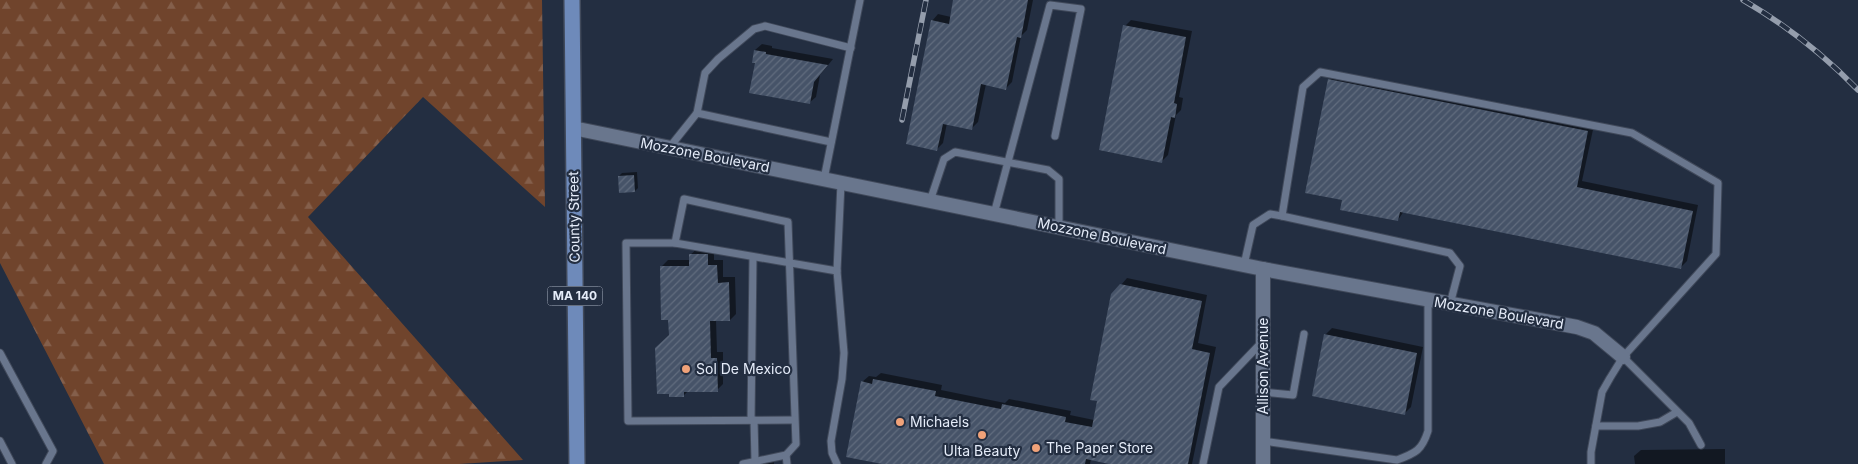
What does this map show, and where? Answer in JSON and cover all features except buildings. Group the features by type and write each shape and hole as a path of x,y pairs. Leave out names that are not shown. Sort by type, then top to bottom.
{"main road":[{"name":"County Street","path":"572,0 577,464"}],"street":[{"name":"Mozzone Boulevard","path":"573,128 1263,269 1577,328 1594,333 1623,357"},
{"name":"Allison Avenue","path":"1263,269 1263,464"}],"lane":[{"path":"824,179 860,0"},
{"path":"994,214 1050,5 1082,9 1055,136"},
{"path":"670,148 697,113 705,73 718,59 754,29 765,26 850,48"},
{"path":"1282,216 1303,87 1320,72 1632,133 1718,184 1716,254 1623,357 1602,392 1591,452 1591,464"},
{"path":"697,113 831,142"},
{"path":"930,201 944,159 955,152 1007,161 1048,170 1059,180 1059,227"},
{"path":"837,464 832,453 831,441 842,379 844,353 837,271 841,183"},
{"path":"675,242 684,199 788,222 796,444 786,455 743,464"},
{"path":"1244,265 1253,225 1270,214 1282,216 1450,253 1460,266 1450,304"},
{"path":"794,420 628,422 626,243 675,242 837,271"},
{"path":"753,257 752,420 755,461"},
{"path":"1263,442 1398,460 1415,454 1424,443 1428,431 1428,301"},
{"path":"1263,392 1294,395 1304,334"},
{"path":"1203,464 1219,387 1263,341"},
{"path":"0,353 53,451 46,464"},
{"path":"1623,357 1689,423 1701,445"},
{"path":"1596,426 1638,426 1660,422 1677,412"},
{"path":"0,441 12,464"},
{"path":"786,455 787,464"}],"green space":[{"path":"0,0 542,0 545,207 423,97 308,217 523,460 459,464 104,464 0,263"}],"railway":[{"path":"902,120 926,0"},
{"path":"1743,0 1804,41 1858,90"}],"place":[{"name":"Sol De Mexico","path":"686,369"},
{"name":"Michaels","path":"900,422"},
{"name":"Ulta Beauty","path":"982,435"},
{"name":"The Paper Store","path":"1036,448"}]}
